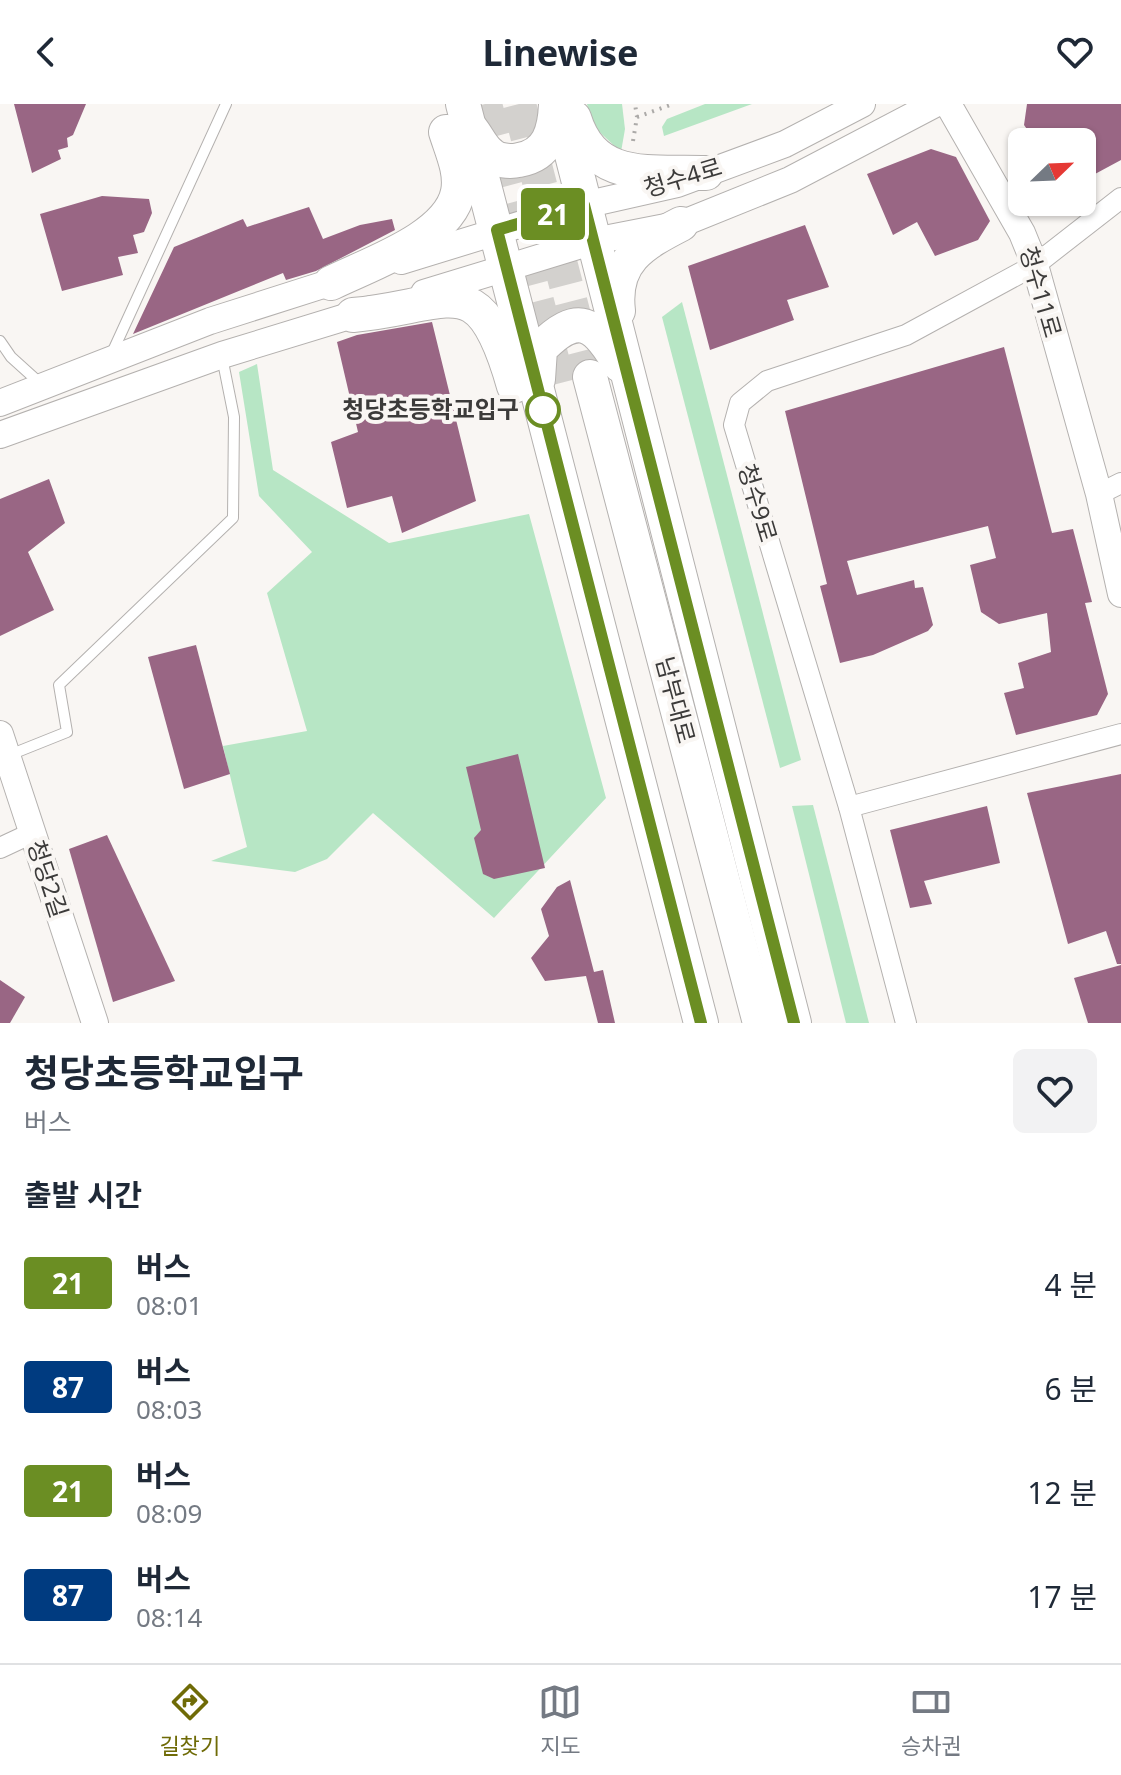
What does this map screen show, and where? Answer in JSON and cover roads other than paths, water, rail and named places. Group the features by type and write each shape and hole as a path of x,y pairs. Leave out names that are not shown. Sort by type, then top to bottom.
{"highway":[{"path":"331,283 431,233 452,212 459,191 458,168 441,104"},
{"path":"466,115 490,155 508,162 528,159 544,150 555,127 557,104"},
{"path":"557,104 794,1023"},
{"path":"569,104 585,144 609,166 706,173"},
{"path":"466,115 507,268 562,383 584,566 701,1023"},
{"path":"630,382 625,336 617,309 622,276 633,253 644,243 681,224"},
{"path":"353,315 396,311 434,300 456,300 482,313 503,346 525,420 584,566"},
{"path":"562,383 540,349 569,325 588,325 604,337 630,382"},
{"name":"남부대로","path":"562,383 725,1023"},
{"name":"남부대로","path":"562,383 760,1023"}],"street":[{"name":"청수4로","path":"0,403 210,321 497,230 584,205 677,184 785,144 862,104"},
{"path":"0,435 222,355 594,241 681,224 790,180 935,104"},
{"name":"청수11로","path":"948,104 1022,233 1035,265 1110,488 1121,594"},
{"name":"청수9로","path":"906,1023 849,807 734,425 740,403 767,381 906,335 1035,265 1121,198"},
{"path":"849,807 1121,734"},
{"name":"청당2길","path":"4,745 95,1023"},
{"path":"0,848 32,833"}],"lane":[{"path":"106,361 120,341 226,104"},
{"path":"0,341 11,357 43,386"},
{"path":"4,745 67,732 59,685 233,518 234,417 222,355"}],"tunnel":[{"path":"485,104 559,385"},
{"path":"519,104 590,377"}],"place":[{"name":"청당초등학교입구","path":"543,410"}]}
